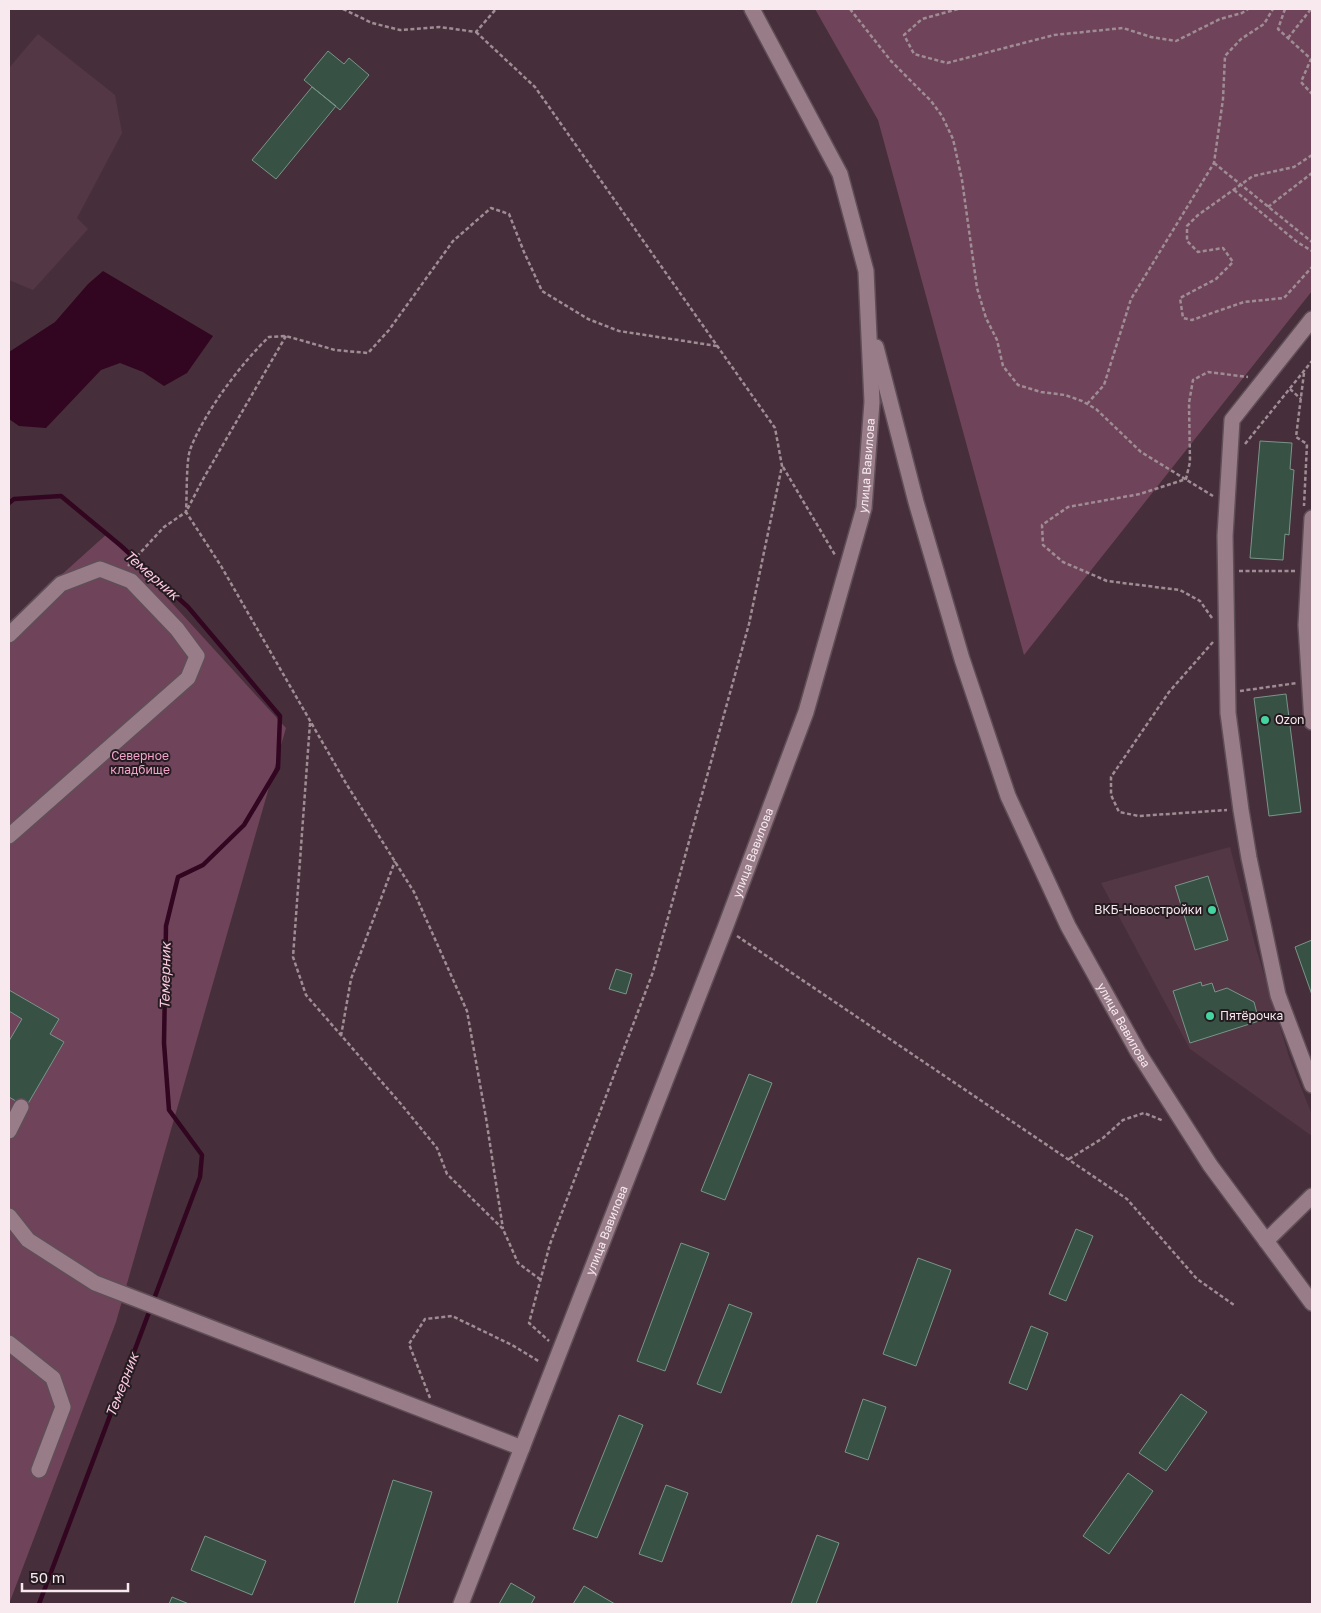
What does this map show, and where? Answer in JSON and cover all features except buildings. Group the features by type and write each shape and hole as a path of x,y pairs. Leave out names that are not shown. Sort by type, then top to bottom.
{"street":[{"name":"улица Вавилова","path":"461,1604 725,928 806,712 864,508 872,402 866,271 840,174 752,9"},
{"name":"улица Вавилова","path":"868,316 921,520 962,659 1008,796 1068,926 1138,1052 1210,1165 1312,1303"},
{"path":"1312,319 1232,420 1225,536 1228,713 1249,858 1278,995 1312,1085"},
{"path":"1312,518 1306,624 1312,722"},
{"path":"9,636 61,584 100,569 131,581 177,629 196,656 188,678 9,836"},
{"path":"9,1131 22,1107"},
{"path":"1266,1241 1312,1196"},
{"path":"9,1216 28,1240 95,1283 522,1448"},
{"path":"9,1343 53,1378 63,1407 39,1470"}],"path":[{"path":"343,9 372,23 400,30 440,27 476,32 536,88 775,428 782,466 845,572"},
{"path":"476,32 496,9"},
{"path":"850,9 891,61 942,116 953,139 962,180 977,288 986,318 997,340 1003,366 1018,384 1041,392 1065,396 1096,409 1140,452 1186,478 1227,505"},
{"path":"958,9 922,19 904,35 914,54 947,63 1054,35 1122,28 1151,37 1176,41 1248,9"},
{"path":"1087,404 1104,385 1130,299 1214,163 1223,99 1225,56 1240,39 1264,24 1273,9"},
{"path":"1285,9 1278,29 1312,58 1300,82 1312,94"},
{"path":"1288,38 1311,9"},
{"path":"1312,155 1294,168 1253,176 1198,215 1187,226 1187,241 1198,252 1223,248 1233,262 1216,280 1180,298 1183,318 1192,320 1244,302 1284,298 1312,267"},
{"path":"1214,163 1312,242"},
{"path":"1268,206 1312,173"},
{"path":"1234,190 1296,242 1312,251"},
{"path":"541,1280 518,1263 503,1229 468,1011 414,892 347,785 222,566 186,512 190,451 209,411 254,351 269,337 286,336 335,350 368,353 390,330 454,241 491,208 509,214 542,290 588,319 618,331 717,346"},
{"path":"118,576 164,527 186,512 286,336"},
{"path":"1244,445 1312,362"},
{"path":"1186,478 1190,462 1189,403 1193,380 1208,372 1265,379"},
{"path":"1290,389 1301,399"},
{"path":"560,1351 529,1323 550,1244 653,972 749,624 782,466"},
{"path":"1186,478 1140,494 1068,508 1042,525 1043,545 1063,562 1106,581 1180,590 1200,601 1213,620"},
{"path":"1238,571 1309,572"},
{"path":"1216,638 1169,692 1111,777 1110,795 1119,812 1139,816 1242,810"},
{"path":"1238,691 1309,681"},
{"path":"310,721 293,957 306,995 437,1148 447,1174 503,1229"},
{"path":"341,1036 351,979 394,861"},
{"path":"725,928 1127,1199 1197,1278 1234,1305"},
{"path":"1069,1159 1103,1138 1123,1120 1144,1113 1188,1130"},
{"path":"437,1415 409,1344 425,1319 452,1316 512,1345 552,1370"}],"shaded area":[{"path":"38,34 115,95 122,133 77,218 88,229 33,290 9,280 9,68"},
{"path":"103,271 213,336 187,373 164,386 143,372 120,363 101,370 46,428 19,426 9,419 9,352 55,322 88,284"},
{"path":"1230,847 1255,945 1290,1060 1312,1115 1312,1136 1190,1049 1101,883"}],"green space":[{"path":"815,9 1312,9 1312,291 1024,655 878,120"},
{"name":"Северное кладбище","path":"108,533 286,728 116,1322 9,1604 9,622"}],"waterway":[{"name":"Темерник","path":"9,503 14,499 61,496 120,545 188,607 280,716 278,768 244,825 203,865 178,877 166,926 164,1043 169,1110 202,1155 200,1177 39,1604"}],"place":[{"name":"Ozon","path":"1265,720"},
{"name":"ВКБ-Новостройки","path":"1212,910"},
{"name":"Пятёрочка","path":"1210,1016"}]}
